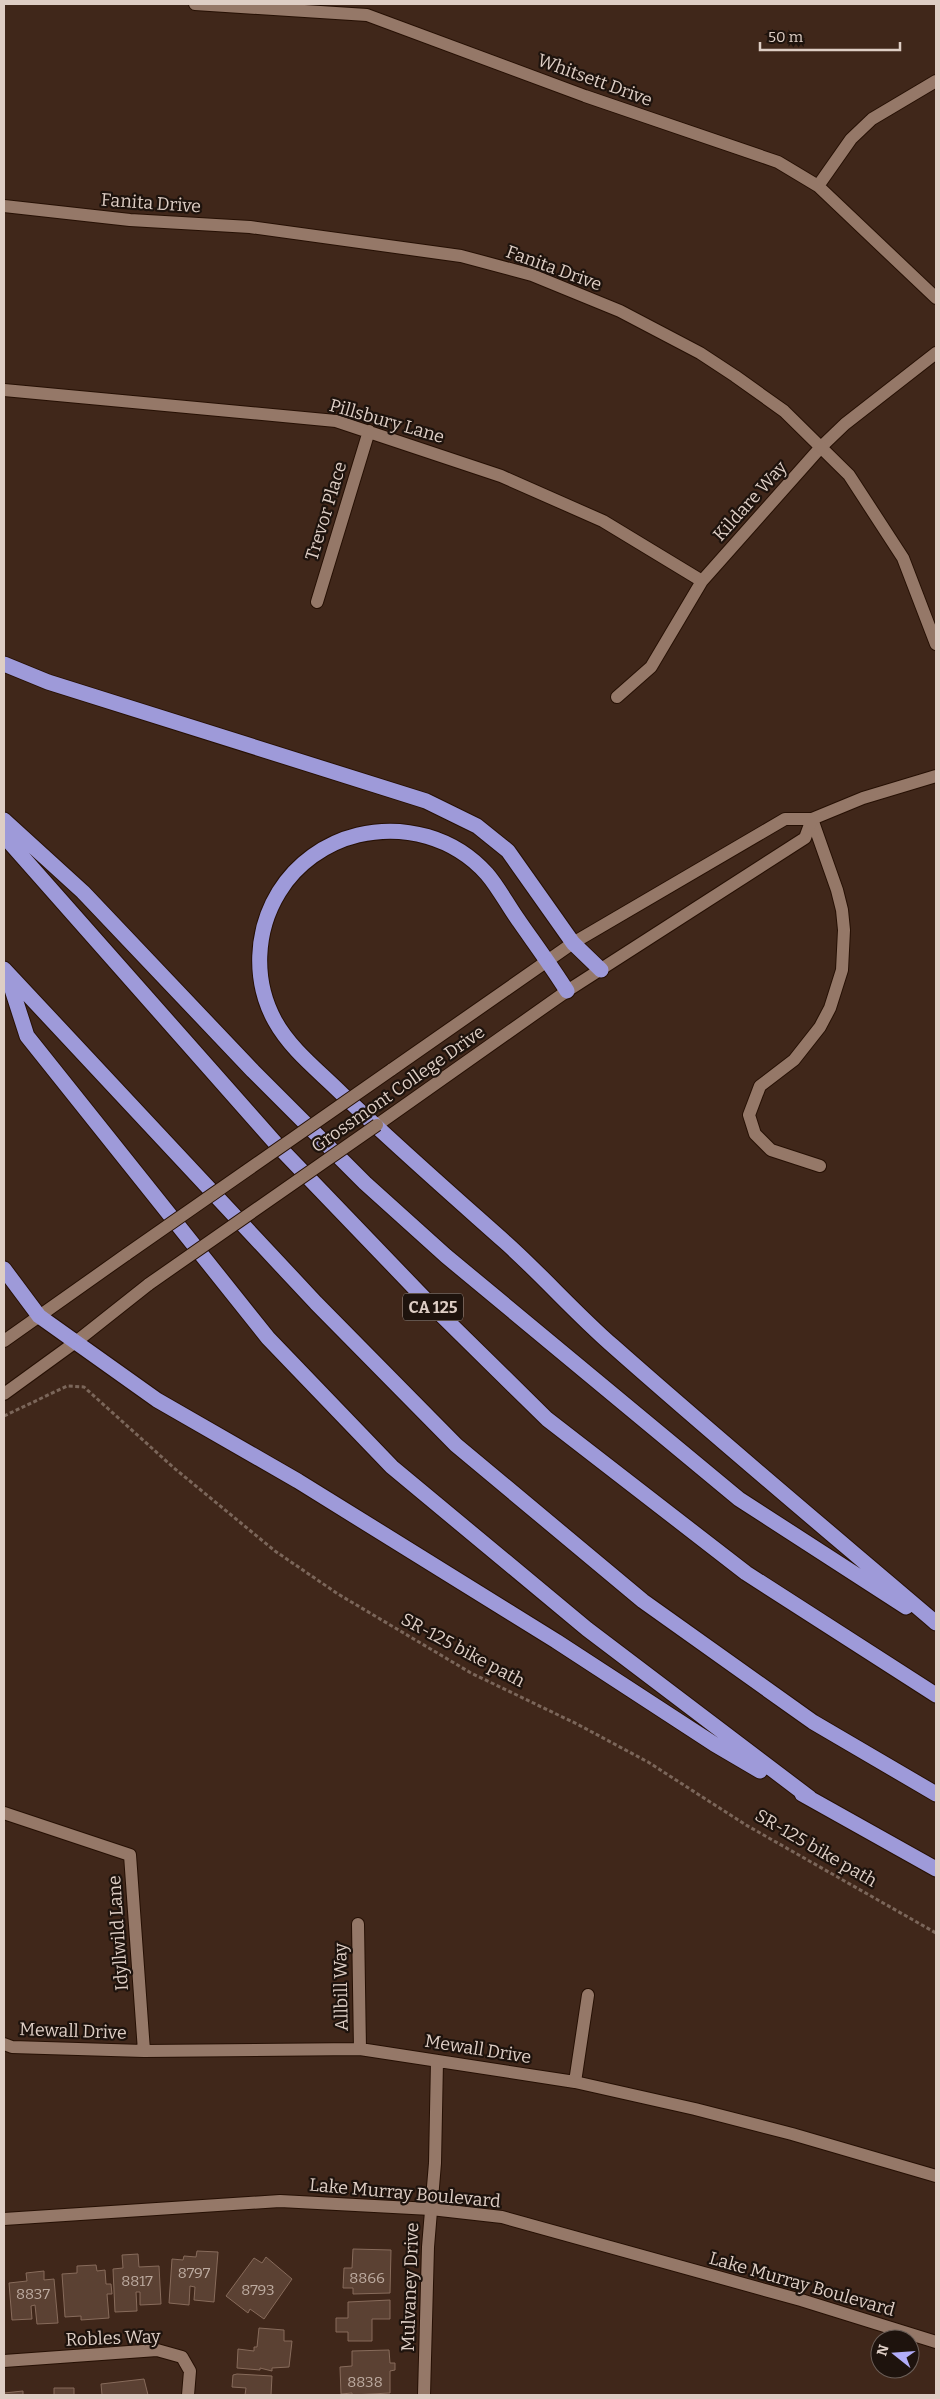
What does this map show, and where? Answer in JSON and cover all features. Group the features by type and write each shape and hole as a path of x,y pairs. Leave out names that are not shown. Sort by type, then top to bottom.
{"highway":[{"path":"4,664 48,682 426,801 459,816 477,826 508,851 572,942 601,970"},
{"path":"4,820 83,892 253,1071 366,1183 446,1256 739,1499 936,1625"},
{"path":"567,991 497,888 474,862 444,842 426,836 388,831 350,837 318,852 294,873 279,892 268,914 263,930 260,966 266,1001 278,1025 293,1046 410,1158 508,1245 610,1344 936,1625"},
{"name":"CA 125","path":"4,836 278,1146 425,1299 547,1419 746,1573 936,1694"},
{"path":"5,971 316,1303 456,1445 643,1601 813,1722 936,1794"},
{"path":"5,971 27,1036 268,1338 392,1467 587,1629 810,1798"},
{"path":"4,1269 39,1316 77,1341 157,1400 298,1481 556,1641 714,1744 936,1869"}],"street":[{"name":"Whitsett Drive","path":"195,4 367,15 585,96 778,162 818,186 936,298"},
{"path":"818,186 851,140 872,119 936,81"},
{"name":"Fanita Drive","path":"4,206 130,220 250,227 461,256 532,275 620,311 700,353 784,411 849,475 903,558 936,644"},
{"name":"Kildare Way","path":"617,697 651,667 702,581 821,447 845,424 936,353"},
{"name":"Pillsbury Lane","path":"4,390 336,421 501,476 603,521 702,581"},
{"name":"Trevor Place","path":"317,602 369,431"},
{"name":"Grossmont College Drive","path":"4,1341 572,942 785,819 812,820 863,798 936,776"},
{"path":"812,820 837,890 842,910 844,930 842,970 830,1008 820,1027 794,1060 760,1086 749,1114 755,1134 771,1150 820,1166"},
{"name":"Grossmont College Drive","path":"4,1394 77,1341 149,1284 567,991 806,838 812,820"},
{"name":"Idyllwild Lane","path":"4,1813 130,1854 144,2051"},
{"name":"Allbill Way","path":"358,1924 360,2049"},
{"path":"575,2082 588,1995"},
{"name":"Mewall Drive","path":"4,2044 12,2047 144,2051 360,2049 575,2082 695,2109 810,2138 936,2176"},
{"name":"Mulvaney Drive","path":"424,2395 431,2209 436,2163 437,2061"},
{"name":"Lake Murray Boulevard","path":"4,2219 280,2201 431,2209 502,2217 801,2300 936,2342"},
{"name":"Robles Way","path":"4,2361 157,2350 182,2357 190,2371 188,2395"}],"path":[{"name":"SR-125 bike path","path":"4,1416 67,1386 84,1387 174,1468 275,1552 338,1594 471,1672 577,1724 648,1762 746,1825 936,1934"}],"building":[{"path":"353,2249 391,2250 390,2293 353,2294 353,2288 343,2288 344,2268 352,2268"},
{"path":"197,2251 218,2252 214,2302 194,2300 195,2287 190,2286 189,2305 169,2303 172,2259 183,2260 184,2256 196,2257"},
{"path":"138,2254 139,2267 159,2266 161,2304 140,2305 140,2292 136,2292 137,2311 115,2312 113,2269 123,2268 122,2255"},
{"path":"266,2257 292,2279 264,2319 250,2309 248,2313 226,2296 254,2258 262,2263"},
{"path":"96,2265 97,2271 105,2270 106,2284 111,2284 112,2294 107,2294 109,2318 81,2320 81,2316 65,2317 62,2274 77,2273 77,2266"},
{"path":"44,2271 44,2280 54,2279 58,2323 37,2324 35,2305 31,2306 32,2319 12,2320 9,2283 27,2281 26,2273"},
{"path":"390,2300 390,2319 372,2319 372,2341 348,2341 348,2332 336,2332 336,2318 348,2318 348,2302"},
{"path":"259,2328 284,2330 284,2341 292,2341 289,2367 272,2368 272,2371 260,2368 260,2370 237,2368 238,2349 254,2351 254,2347 257,2347"},
{"path":"389,2350 390,2363 395,2363 395,2370 390,2371 390,2393 341,2394 340,2367 352,2366 352,2351"},
{"path":"233,2375 272,2376 271,2395 245,2395 246,2388 232,2387"},
{"path":"144,2379 148,2395 102,2395 101,2384"},
{"path":"54,2388 74,2388 74,2395 54,2395"},
{"path":"23,2391 23,2395 4,2395 4,2393"}]}
